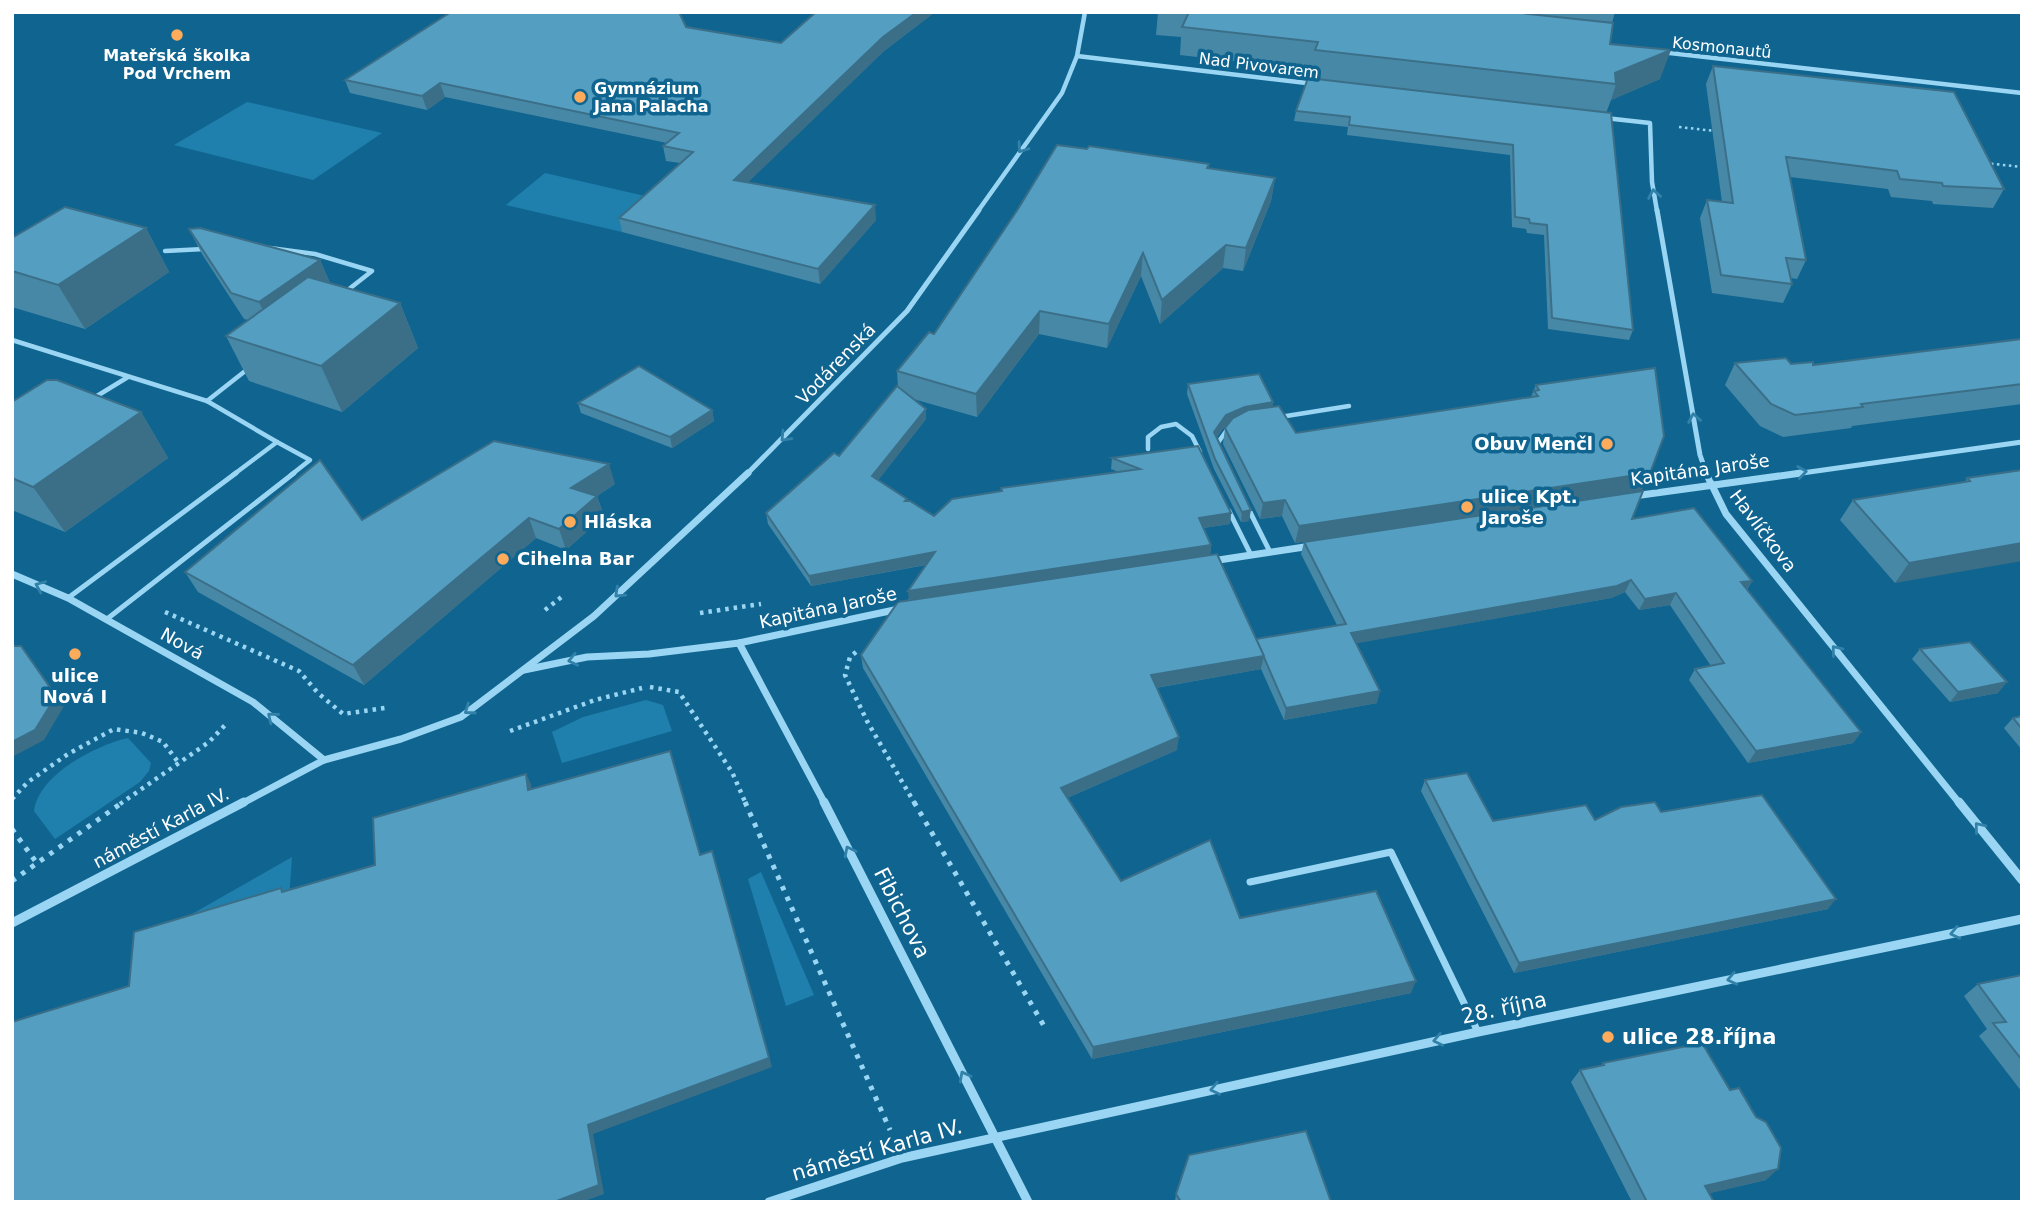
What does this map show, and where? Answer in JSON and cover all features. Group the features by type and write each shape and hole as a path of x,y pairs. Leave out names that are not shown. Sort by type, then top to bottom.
{"street":[{"name":"Vodárenská","path":"524,670 594,616 763,459 907,311 1062,93 1077,57 1085,12"},
{"name":"Kosmonautů","path":"1657,52 2022,93"},
{"name":"Nad Pivovarem","path":"1077,57 1323,85"},
{"path":"1595,117 1650,123"},
{"name":"Havlíčkova","path":"1650,123 1652,182 1700,455 1710,484 1726,514 2022,880"},
{"name":"Kapitána Jaroše","path":"1631,496 2022,442"},
{"path":"1198,563 1324,544"},
{"name":"Nová","path":"12,574 68,597 253,702 324,760"},
{"name":"Kapitána Jaroše","path":"324,760 401,739 461,717 524,670 587,657 649,654 739,643 862,615 903,609"},
{"name":"Fibichova","path":"739,643 798,750 1028,1202"},
{"name":"náměstí Karla IV.","path":"12,923 324,760"},
{"name":"28. října","path":"995,1136 2022,919"},
{"name":"náměstí Karla IV.","path":"769,1202 902,1158 995,1136"}],"lane":[{"path":"258,247 315,254 372,271 339,297"},
{"path":"165,251 205,249"},
{"path":"12,340 207,401 310,460 107,619"},
{"path":"207,401 251,366"},
{"path":"82,405 128,377"},
{"path":"1270,418 1349,406"},
{"path":"1148,449 1148,437 1161,427 1176,424 1192,436 1204,460"},
{"path":"1223,456 1217,444 1227,430 1236,426"},
{"path":"68,597 277,442"},
{"path":"1247,504 1270,552"},
{"path":"1228,507 1251,555"},
{"path":"1250,882 1391,852 1478,1032"}],"path":[{"path":"2016,12 2022,15"},
{"path":"1650,123 1719,131"},
{"path":"1980,162 2022,167"},
{"path":"544,611 565,595"},
{"path":"692,615 774,601"},
{"path":"864,645 850,657 845,675 867,721 1044,1026"},
{"path":"299,671 318,693 343,714 396,707"},
{"path":"510,731 595,700 647,686 679,692 732,772 880,1104"},
{"path":"12,881 209,742 236,715"},
{"path":"12,799 28,782 68,754 114,729 142,733 163,741 178,762"},
{"path":"12,829 36,862"}],"shaded area":[{"path":"247,102 382,133 313,180 174,145"},
{"path":"545,173 658,199 622,232 506,205"},
{"path":"646,700 663,705 672,731 562,763 552,732 583,717"},
{"path":"128,738 151,763 149,771 140,782 55,839 34,811 46,785 85,755"},
{"path":"292,857 289,899 143,942"},
{"path":"761,872 814,995 786,1006 748,879"}],"building":[{"path":"451,12 679,12 686,27 781,43 816,12 917,12 883,37 734,180 875,205 818,269 619,218 693,152 663,146 679,133 440,83 422,96 345,80"},
{"path":"1189,12 1511,12 1613,23 1610,44 1671,50 1615,73 1616,84 1315,50 1318,42 1182,27"},
{"path":"1713,66 1954,92 2004,189 1943,186 1942,183 1900,179 1897,171 1786,157 1806,260 1786,258 1792,284 1721,275 1707,200 1733,203"},
{"path":"1308,78 1611,113 1633,330 1552,318 1547,225 1530,223 1529,219 1515,217 1513,145 1349,125 1350,117 1296,111"},
{"path":"1057,145 1087,149 1089,146 1209,164 1207,168 1275,178 1246,248 1226,245 1162,300 1143,253 1109,324 1040,311 976,394 897,371 929,332 934,334 1018,209"},
{"path":"65,207 146,228 58,285 12,271 12,238"},
{"path":"200,228 320,260 259,302 231,293 189,229"},
{"path":"308,277 400,303 321,366 226,336"},
{"path":"2022,339 2022,384 1795,415 1771,404 1735,363 1786,358 1791,364 1813,362 1813,365"},
{"path":"639,366 712,410 670,437 578,403"},
{"path":"1655,368 1664,436 1650,473 1299,526 1285,500 1263,503 1225,428 1233,418 1248,410 1279,406 1296,433 1538,396 1534,391 1539,390 1536,385"},
{"path":"1259,374 1273,402 1245,407 1226,415 1214,432 1251,510 1242,512 1215,459 1188,384"},
{"path":"47,380 57,380 141,412 33,487 12,478 12,402"},
{"path":"897,386 926,409 872,476 907,499 905,501 910,501 934,516 952,499 1002,491 1001,488 1140,469 1112,458 1198,446 1231,513 1199,518 1211,545 908,591 935,552 809,576 766,513 834,453 839,456"},
{"path":"494,441 609,464 571,488 597,496 559,529 529,518 353,665 185,572 320,460 362,520"},
{"path":"2022,470 2022,543 1909,563 1853,500 1970,481 1967,478"},
{"path":"1643,491 1632,519 1694,508 1752,581 1741,582 1861,732 1756,751 1695,669 1724,663 1676,593 1645,599 1631,580 1617,586 1351,633 1380,691 1286,708 1256,639 1346,624 1304,542"},
{"path":"1217,554 1264,656 1151,675 1179,737 1061,788 1121,881 1210,840 1240,918 1376,891 1416,981 1093,1047 861,655 898,602"},
{"path":"1970,642 2007,682 1958,692 1920,649"},
{"path":"12,646 21,646 56,696 35,730 12,742"},
{"path":"2022,716 2022,729 2013,718"},
{"path":"670,751 700,855 712,851 769,1058 588,1125 599,1185 554,1202 12,1202 12,1022 129,986 134,932 281,888 282,892 375,865 373,818 526,774 528,790"},
{"path":"1467,773 1493,821 1586,805 1595,820 1621,807 1655,802 1661,812 1762,795 1836,899 1519,963 1425,780"},
{"path":"2022,975 2022,1060 1993,1023 2006,1022 1978,984"},
{"path":"1702,1043 1730,1090 1739,1088 1756,1117 1766,1122 1781,1148 1778,1169 1705,1186 1714,1202 1647,1202 1580,1070"},
{"path":"1306,1131 1331,1202 1181,1202 1176,1194 1189,1155"}],"place":[{"name":"Mateřská školka Pod Vrchem","path":"177,35"},
{"name":"Gymnázium Jana Palacha","path":"580,97"},
{"name":"Obuv Menčl","path":"1607,444"},
{"name":"ulice Kpt. Jaroše","path":"1467,507"},
{"name":"Hláska","path":"570,522"},
{"name":"Cihelna Bar","path":"503,559"},
{"name":"ulice Nová I","path":"75,654"},
{"name":"ulice 28.října","path":"1608,1037"}]}
